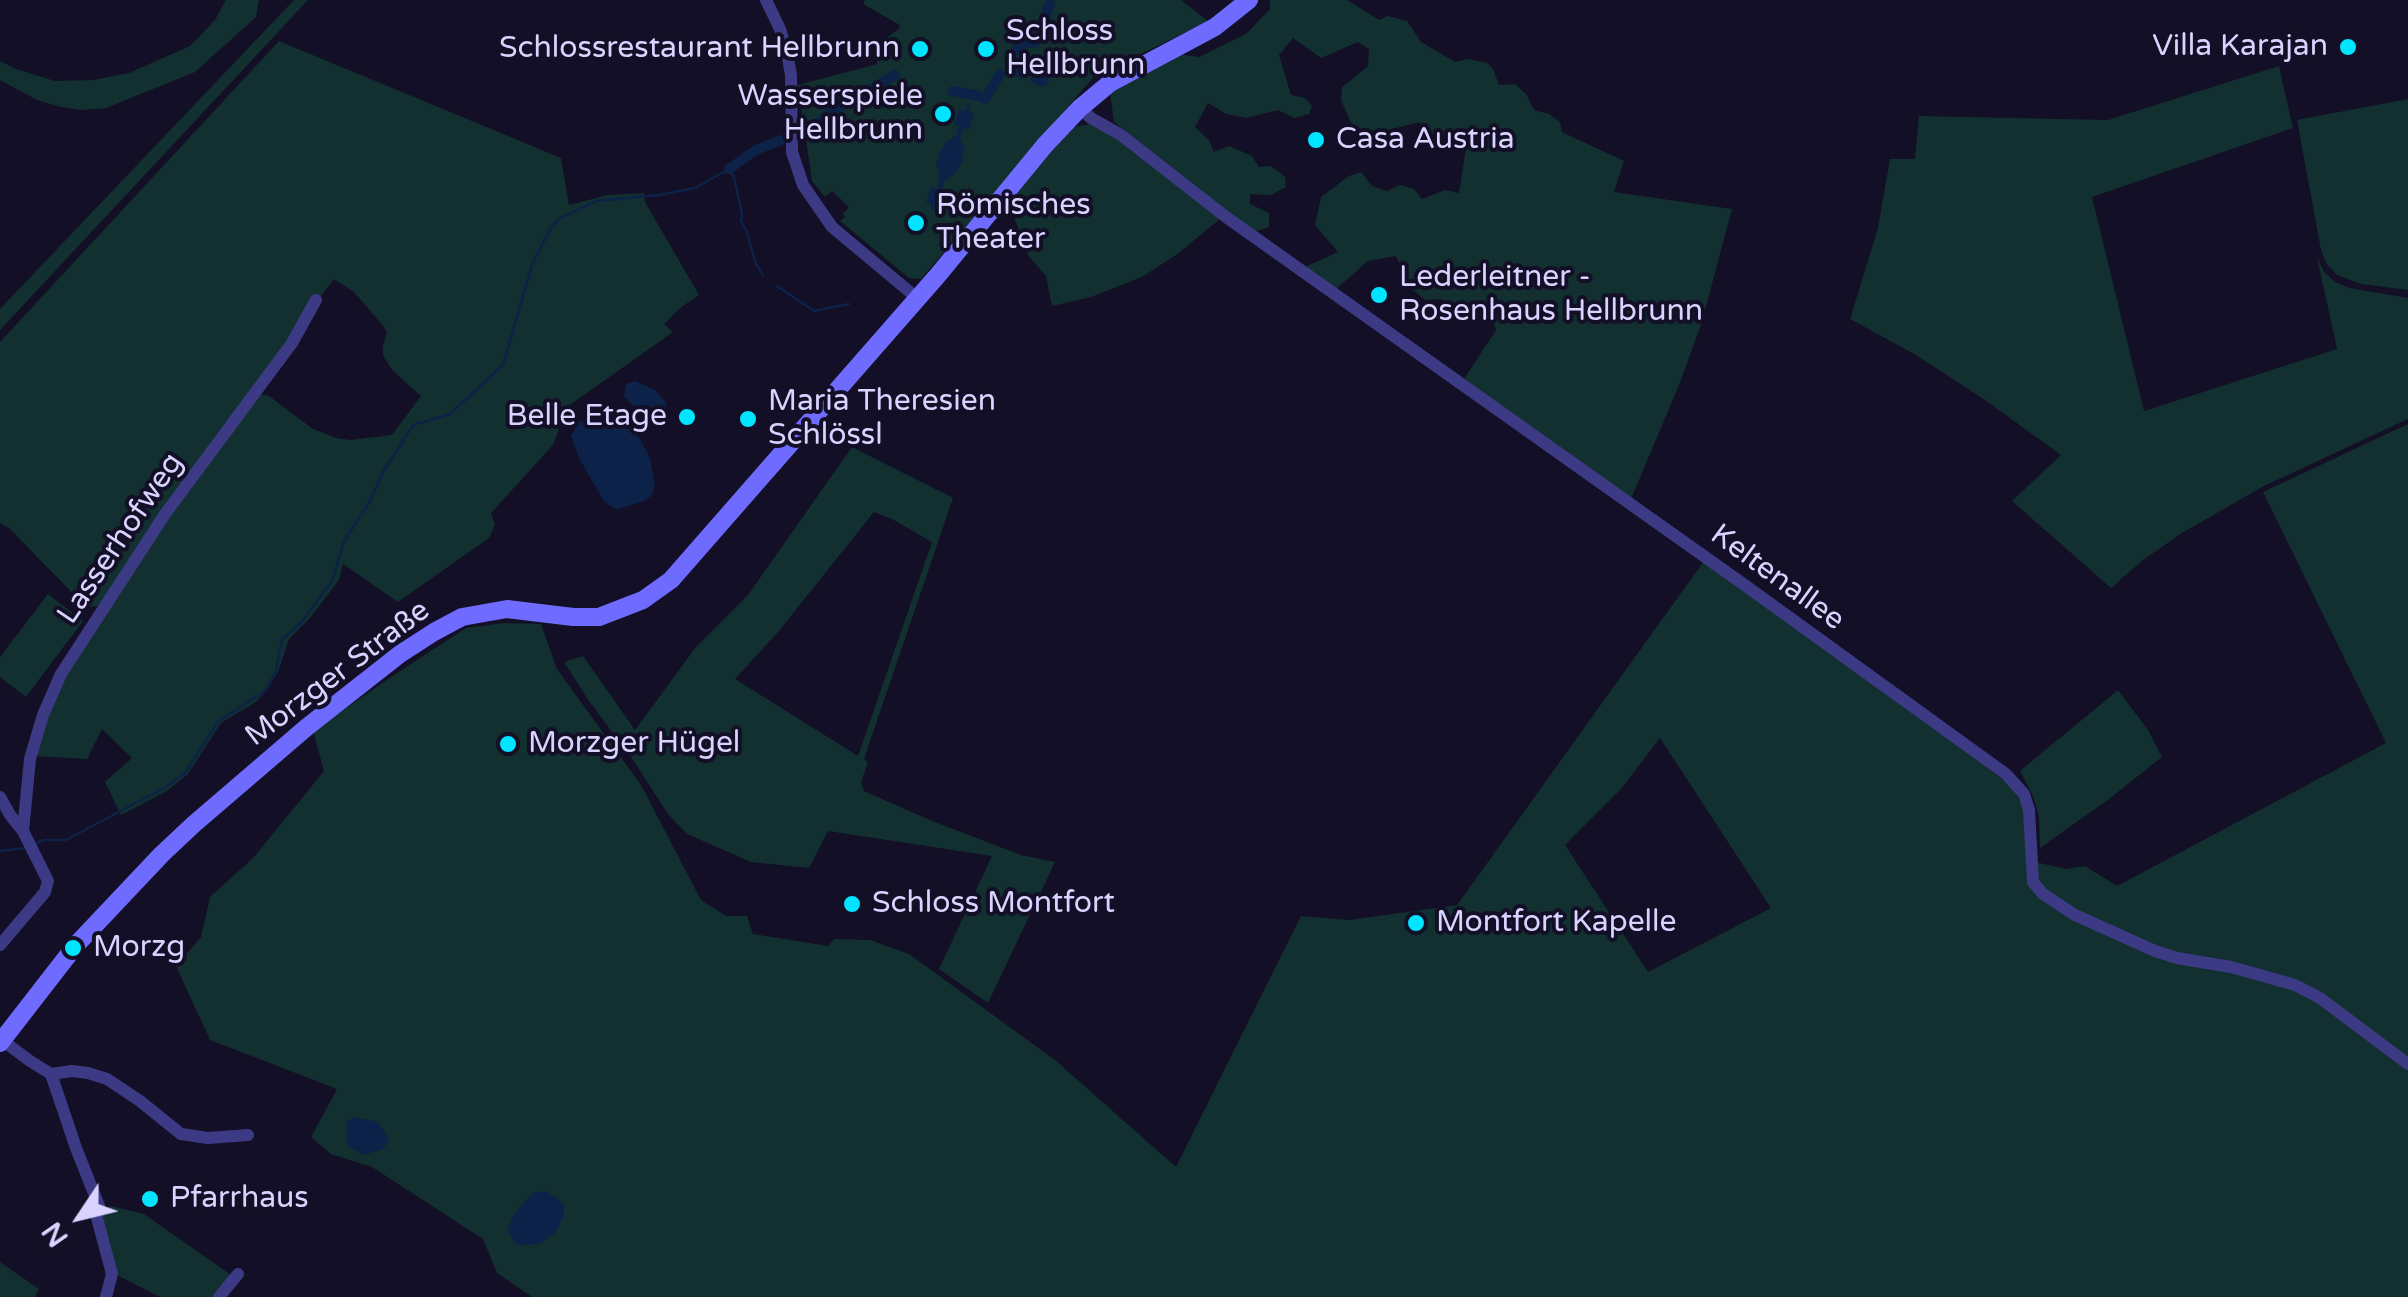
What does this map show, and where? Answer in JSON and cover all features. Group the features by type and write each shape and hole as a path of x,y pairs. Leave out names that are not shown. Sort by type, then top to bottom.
{"street":[{"path":"766,0 787,52 792,152 803,185 832,226 917,298"},
{"name":"Morzger Straße","path":"3,1033 84,936 194,824 306,727 400,654 449,623 478,613 508,609 599,617 643,600 671,580 1080,108 1110,83 1215,27 1248,0"},
{"name":"Keltenallee","path":"1080,108 1226,217 2006,774 2024,794 2029,810 2033,882 2042,894 2074,915 2155,951 2295,985 2320,998 2408,1064"},
{"name":"Lasserhofweg","path":"27,841 30,759 42,715 60,674 165,514 292,343 316,300"},
{"path":"0,796 48,881 45,892 0,945"},
{"path":"3,1033 30,1061 52,1074 88,1072 107,1079 181,1134 208,1138 248,1135"},
{"path":"52,1074 99,1206 97,1218 112,1274 106,1297"},
{"path":"219,1297 238,1274"}],"green space":[{"path":"226,0 259,0 256,17 195,72 106,108 61,107 37,100 0,80 0,61 55,81 93,80 129,73 190,46 215,20"},
{"path":"294,0 308,0 0,330 0,309"},
{"path":"865,0 1181,0 1208,21 1096,74 921,279 909,278 840,221 849,207 832,191 825,197 812,181 798,85 877,64 876,55 886,38 900,28 863,4"},
{"path":"1270,0 1347,0 1379,20 1388,16 1407,21 1421,42 1455,62 1469,59 1487,63 1499,85 1515,84 1534,110 1560,122 1562,132 1624,161 1614,192 1732,209 1701,325 1631,499 1464,379 1496,330 1492,318 1481,310 1469,309 1459,314 1441,299 1425,300 1411,288 1396,256 1368,261 1336,289 1303,268 1338,252 1315,225 1321,197 1349,176 1361,172 1372,186 1387,191 1400,185 1414,189 1422,199 1445,190 1459,193 1467,141 1431,135 1419,122 1381,132 1353,128 1341,100 1342,87 1368,66 1369,49 1358,42 1321,58 1293,38 1279,55 1291,95 1305,98 1312,106 1309,114 1294,118 1278,110 1246,118 1226,114 1208,103 1195,127 1209,140 1214,152 1229,146 1252,156 1259,167 1271,166 1285,177 1286,187 1271,195 1250,194 1250,204 1269,213 1269,227 1254,232 1114,122 1110,92 1177,54 1199,57 1246,34 1270,9"},
{"path":"279,41 561,158 569,205 608,195 644,193 645,202 699,295 664,324 673,332 567,407 553,445 491,513 495,525 489,538 398,602 343,564 339,580 289,639 267,690 256,702 221,723 188,774 167,791 121,815 105,782 132,758 102,729 87,759 33,756 43,717 99,606 86,607 0,523 0,342","holes":["334,279 354,292 387,332 383,355 392,370 421,396 392,435 350,440 313,429 269,396 260,394"]},
{"path":"2279,66 2293,128 2092,197 2144,411 2337,349 2317,257 2324,272 2335,282 2408,298 2408,419 2262,487 2182,533 2111,588 2012,501 2061,455 1916,355 1850,319 1878,228 1890,159 1915,159 1919,116 2108,120"},
{"path":"2408,99 2408,290 2361,284 2337,275 2326,263 2297,120"},
{"path":"1096,123 1220,219 1142,277 1091,297 1052,306 1046,276 1028,255 1013,214 990,221 1026,176 1074,127"},
{"path":"2408,424 2408,1297 532,1297 497,1273 483,1239 372,1167 331,1154 311,1137 337,1089 210,1040 176,966 201,937 210,897 254,857 324,771 313,731 466,628 541,624 557,669 641,785 701,900 726,916 747,916 753,934 828,946 834,939 870,940 909,954 1055,1060 1176,1167 1301,916 1349,920 1457,905 1704,561 2007,782 2023,808 2035,862 2066,869 2085,866 2117,886 2386,743 2263,492","holes":["1660,738 1771,908 1648,972 1565,845 1621,789"]},
{"path":"852,447 953,498 864,759 868,762 861,782 864,791 932,821 1021,855 1055,862 988,1003 939,969 992,856 828,831 809,868 751,862 687,834 668,814 564,662 583,656 635,730 696,647 748,595","holes":["874,512 932,542 858,756 735,679"]},
{"path":"48,594 83,621 26,697 0,677 0,657"},
{"path":"2118,690 2148,730 2162,757 2040,848 2039,817 2020,771"},
{"path":"111,1206 144,1214 231,1275 215,1297 160,1297 117,1275 103,1219"},
{"path":"0,1262 39,1289 35,1297 0,1297"}],"water":[{"path":"1013,55 1029,64 1026,68 1030,72 1044,74 1048,84 1039,86 1024,73 1021,79 1005,70"},
{"path":"968,103 969,112 974,114 969,130 963,128 960,138 964,148 962,162 954,175 945,180 941,190 947,192 941,208 930,209 931,204 926,202 931,187 937,189 940,178 936,165 939,153 956,136 959,126 954,124 959,109 965,111"},
{"path":"635,381 655,390 665,401 663,417 646,418 624,397 626,384"},
{"path":"610,406 620,407 641,441 650,458 655,486 644,501 619,509 603,500 571,436 577,424"},
{"path":"354,1117 378,1122 389,1140 383,1149 364,1155 348,1146 346,1122"},
{"path":"544,1191 564,1205 556,1232 539,1244 517,1245 507,1230 516,1211 533,1193"}],"waterway":[{"path":"1016,50 1020,44 1036,42 1050,4"},
{"path":"985,99 1000,74"},
{"path":"806,135 831,112 895,75"},
{"path":"953,91 978,96"},
{"path":"729,169 756,150 781,140"},
{"path":"34,844 66,840 166,787 186,772 218,722 266,690 276,671 282,639 300,624 332,581 344,541 413,425 450,414 503,365 533,262 559,219 596,201 695,188 729,169 734,177 741,221 763,275"},
{"path":"777,286 814,311 849,304"},
{"path":"0,851 26,848"}],"place":[{"name":"Villa Karajan","path":"2348,47"},
{"name":"Schlossrestaurant Hellbrunn","path":"920,49"},
{"name":"Schloss Hellbrunn","path":"986,49"},
{"name":"Wasserspiele Hellbrunn","path":"943,114"},
{"name":"Casa Austria","path":"1316,140"},
{"name":"Römisches Theater","path":"916,223"},
{"name":"Lederleitner - Rosenhaus Hellbrunn","path":"1379,295"},
{"name":"Belle Etage","path":"687,417"},
{"name":"Maria Theresien Schlössl","path":"748,419"},
{"name":"Morzger Hügel","path":"508,744"},
{"name":"Schloss Montfort","path":"852,904"},
{"name":"Montfort Kapelle","path":"1416,923"},
{"name":"Morzg","path":"73,948"},
{"name":"Pfarrhaus","path":"150,1199"}]}
